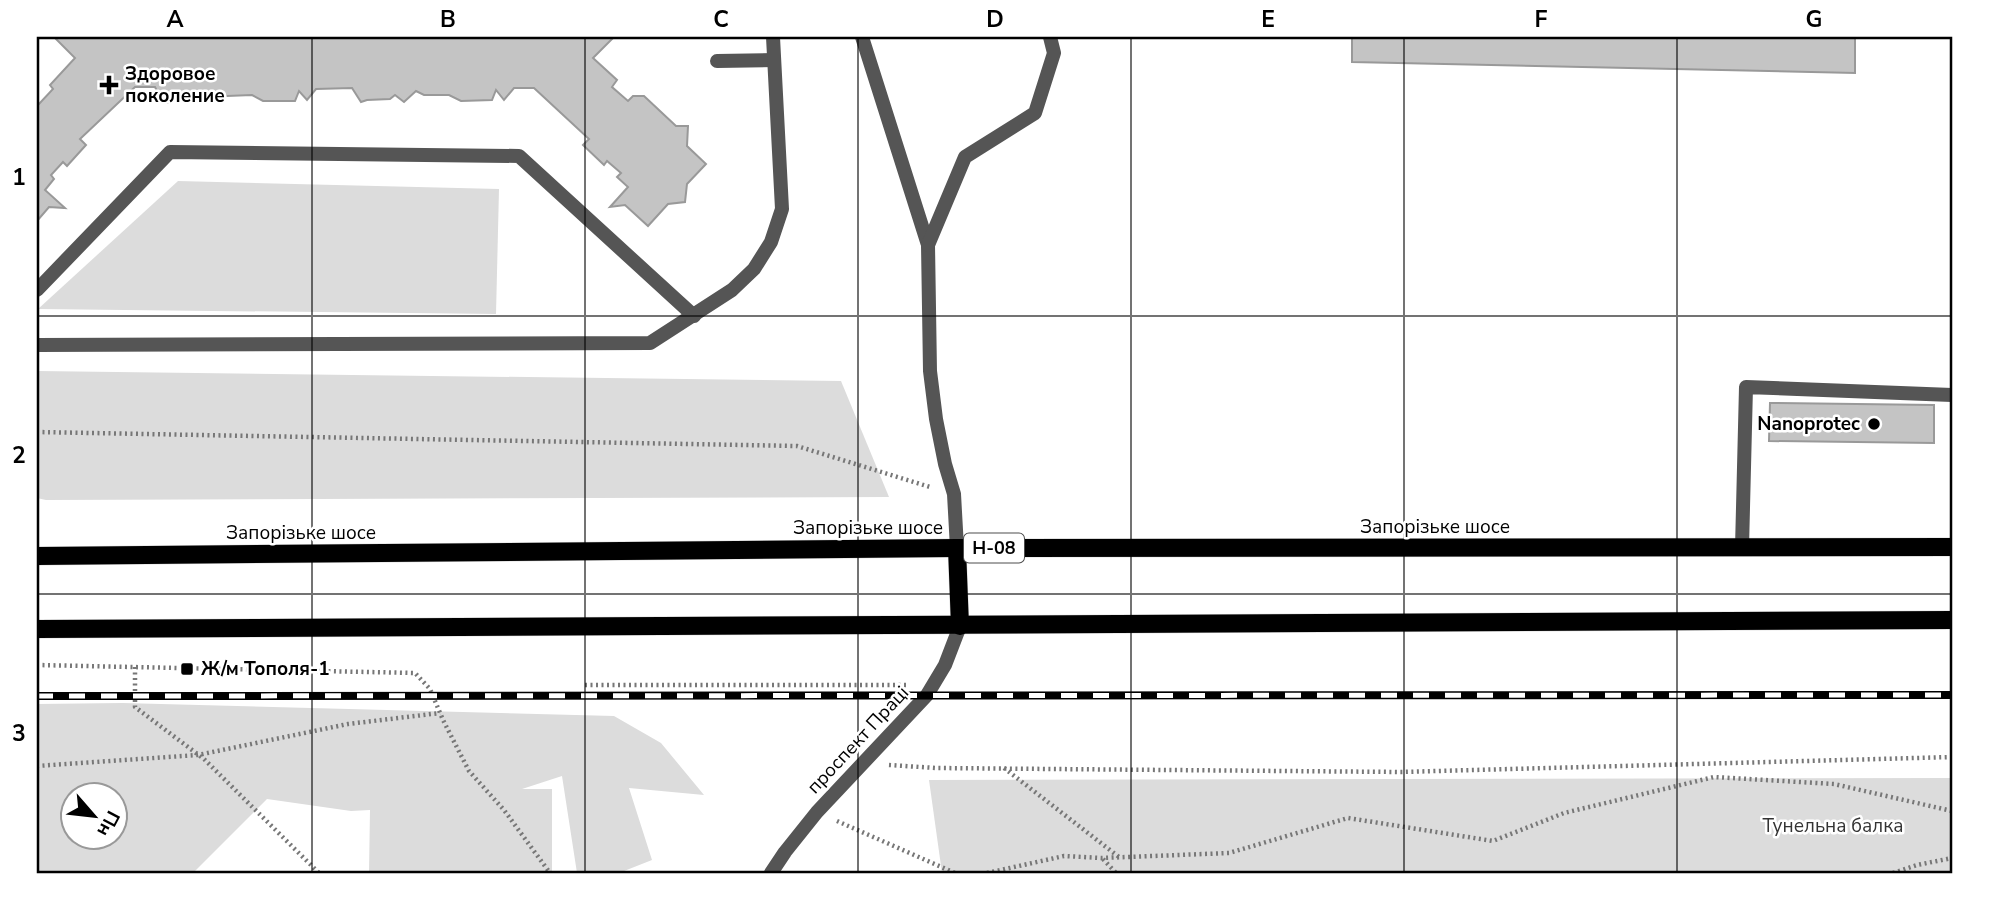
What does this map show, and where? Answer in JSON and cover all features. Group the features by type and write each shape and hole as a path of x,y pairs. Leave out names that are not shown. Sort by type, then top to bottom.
{"main road":[{"name":"Запорізьке шосе","path":"37,556 957,548 1952,547"},
{"path":"957,548 961,626"},
{"path":"37,629 1952,620"}],"street":[{"path":"37,345 650,343 732,290 754,269 771,242 782,209 773,37"},
{"path":"862,37 928,245 930,371 936,419 954,494 957,548"},
{"path":"928,245 965,156 1035,113 1054,53 1050,37"},
{"path":"717,61 774,60"},
{"path":"37,290 170,152 519,156 694,316"},
{"path":"1935,394 1952,384"},
{"path":"1742,548 1746,387 1952,395"},
{"name":"проспект Праці","path":"771,873 817,812 927,695 945,665 961,626"}],"path":[{"path":"37,432 797,446 954,494"},
{"path":"37,665 415,673 430,688 470,771 505,810 550,873"},
{"path":"135,667 135,707 198,755 318,873"},
{"path":"585,685 932,685"},
{"path":"37,766 198,755 348,724 440,713"},
{"path":"864,764 1401,772 1952,757"},
{"path":"1003,768 1119,857"},
{"path":"987,873 1064,856 1102,858 1229,853 1348,818 1493,841 1564,813 1714,777 1834,784 1952,810"},
{"path":"817,812 955,873"},
{"path":"1102,858 1116,873"},
{"path":"1893,873 1952,858"}],"green space":[{"path":"178,181 499,189 496,314 38,309"},
{"path":"37,371 841,381 889,497 46,500 37,498"},
{"path":"123,703 614,716 661,743 704,795 629,788 652,860 619,873 577,873 562,776 522,789 552,789 552,873 369,873 370,810 351,811 267,799 193,873 37,873 37,704"},
{"name":"Тунельна балка","path":"1952,778 1952,873 942,873 929,780"}],"building":[{"path":"54,37 614,37 593,58 617,80 612,87 628,101 633,96 644,96 676,126 688,126 687,146 706,164 687,184 685,202 668,204 648,226 625,205 610,207 628,187 617,177 621,173 607,161 604,165 583,145 589,139 534,88 514,88 504,100 496,90 492,100 461,101 449,95 424,95 416,91 404,102 395,95 390,99 361,102 352,88 316,89 307,100 299,91 295,101 263,101 252,95 227,96 219,92 206,102 198,96 193,100 163,103 155,87 135,87 80,139 86,145 67,166 63,162 51,175 54,179 45,190 65,208 49,207 37,221 37,103 53,89 50,85 75,58"},
{"path":"1352,37 1855,37 1855,73 1352,62"},
{"path":"1770,403 1934,405 1934,443 1769,441"}],"railway":[{"path":"37,696 1952,695"}],"place":[{"name":"Здоровое поколение","path":"109,85"},
{"name":"Nanoprotec","path":"1874,424"},
{"name":"Ж/м Тополя-1","path":"187,669"}]}
